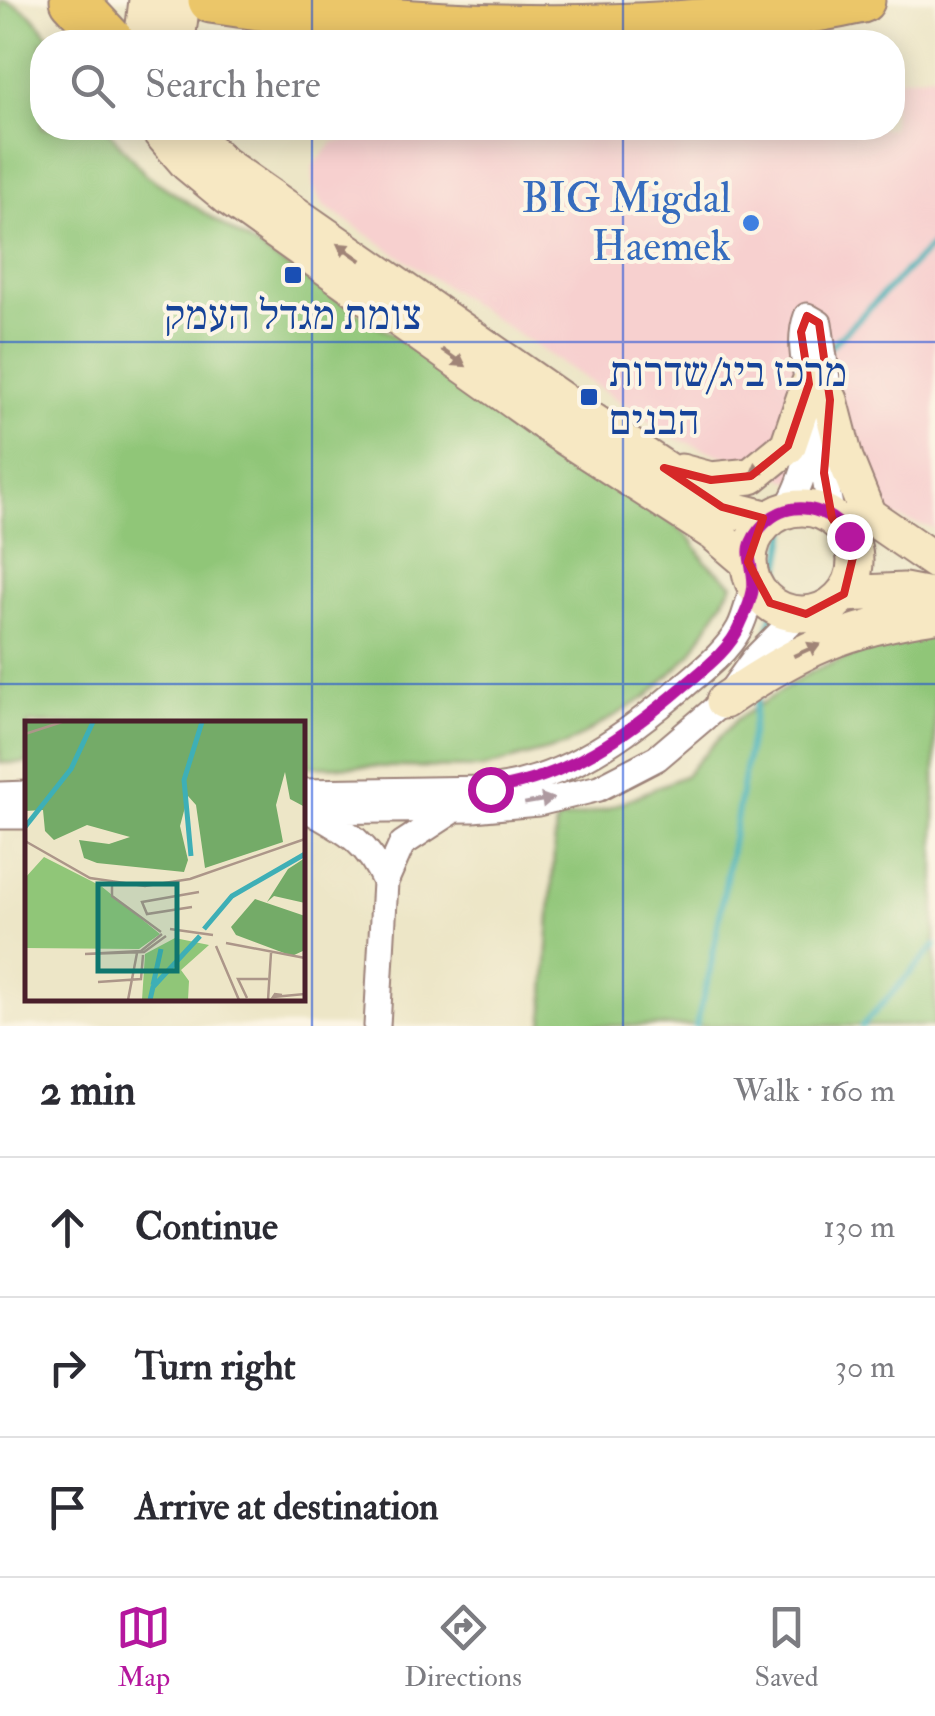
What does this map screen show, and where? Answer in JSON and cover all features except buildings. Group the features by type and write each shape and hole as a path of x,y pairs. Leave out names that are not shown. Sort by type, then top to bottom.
{"highway":[{"path":"73,0 101,30"},
{"path":"212,0 345,19 429,26 558,28 745,19 862,0"}],"main road":[{"path":"143,30 147,0"},
{"path":"178,30 182,0"},
{"path":"167,140 188,164 228,197 559,433 714,533 751,573 770,603 799,614 827,608 844,594 855,562 852,544 838,524"},
{"path":"198,140 223,164 722,507 776,515 809,508 883,554 935,572"},
{"path":"664,468 710,480 751,476 788,446 819,392"},
{"path":"819,392 868,516 935,561"},
{"path":"751,573 755,535 776,515"},
{"path":"844,594 904,591 935,597"},
{"path":"724,701 780,662 843,634 935,615"}],"street":[{"path":"776,515 796,496 819,392"},
{"path":"819,392 824,473 838,524"},
{"path":"306,805 513,786 586,758 653,714 716,659 739,629 751,573"},
{"path":"306,805 457,809 538,803 599,788 657,758 724,701 754,659 799,614"},
{"path":"0,795 25,794"},
{"path":"306,805 350,832 374,855 385,882"},
{"path":"377,1026 385,882 402,844 457,809"}],"highlighted area":[{"path":"807,316 819,323 830,400 824,473 832,518 854,553 844,594 806,614 770,603 748,562 763,518 722,507 664,468 711,480 751,476 788,446 809,384 801,332"}],"shaded area":[{"path":"935,74 935,529 860,507 675,438 324,206 313,186 313,166 334,142 352,140 905,140 905,78"}],"green space":[{"path":"0,0 16,5 43,30 30,30 30,140 116,140 146,175 641,496 691,539 705,561 733,584 691,654 648,696 566,745 483,768 305,766 305,721 25,721 25,763 0,763"},
{"path":"910,631 935,634 935,1026 543,1026 556,821 604,810 684,776 736,720 809,673"}],"waterway":[{"path":"830,347 935,242"},
{"path":"769,632 789,517"},
{"path":"696,1026 710,971 758,694"},
{"path":"862,1026 935,946"}],"place":[{"name":"BIG Migdal Haemek","path":"751,223"},
{"name":"צומת מגדל העמק","path":"293,275"},
{"name":"מרכז ביג/שדרות הבנים","path":"589,397"}],"route":[{"path":"490,789 513,786 586,758 653,714 716,659 739,629 754,585 748,562 750,548 755,535 769,520 784,511 809,508 825,513 849,536"}]}
